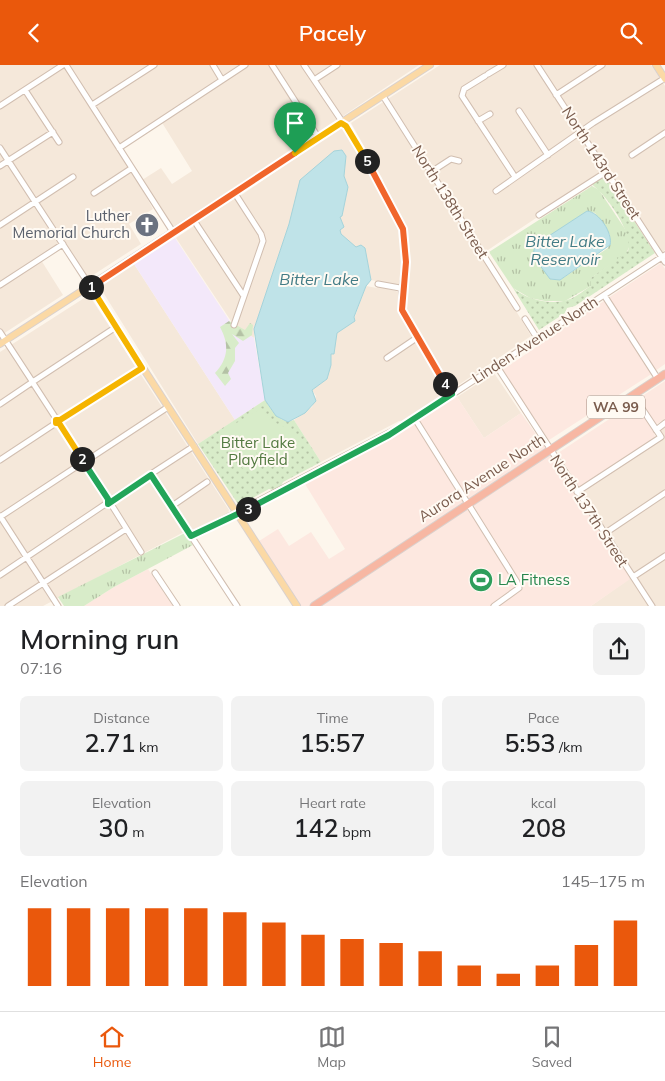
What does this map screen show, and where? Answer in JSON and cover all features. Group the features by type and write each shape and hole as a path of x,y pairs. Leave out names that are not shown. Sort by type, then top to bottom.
{"highway":[{"name":"Aurora Avenue North","path":"314,606 665,374"}],"main road":[{"path":"3,342 383,96 421,67 430,65"},
{"path":"656,65 665,78"},
{"path":"90,286 297,606"}],"street":[{"path":"0,106 64,65 92,105 172,232"},
{"path":"92,105 154,65"},
{"path":"213,65 222,80"},
{"path":"119,148 245,65"},
{"path":"272,65 318,137"},
{"path":"304,65 341,123 346,126 362,151 403,229 406,262 401,288 402,310 452,394"},
{"path":"314,80 337,65"},
{"path":"503,65 462,93 463,98 515,177"},
{"name":"North 143rd Street","path":"537,65 664,258"},
{"path":"556,95 602,65"},
{"path":"496,191 665,78"},
{"path":"25,90 59,142"},
{"name":"North 138th Street","path":"383,96 517,308"},
{"path":"519,111 548,155"},
{"path":"478,121 490,114"},
{"path":"0,166 53,132"},
{"path":"632,155 665,133"},
{"path":"0,148 90,286"},
{"path":"431,172 451,159 459,161"},
{"path":"94,193 132,169"},
{"path":"539,215 606,172"},
{"path":"0,225 73,177"},
{"path":"234,192 263,239 234,325"},
{"path":"193,219 243,295"},
{"path":"0,285 63,244"},
{"name":"Linden Avenue North","path":"191,536 415,419 537,338 664,258"},
{"path":"378,284 401,288"},
{"path":"604,295 658,379"},
{"path":"525,319 537,338"},
{"path":"0,403 116,327"},
{"path":"0,331 3,342 33,382 141,552"},
{"path":"387,358 418,337"},
{"name":"North 137th Street","path":"496,365 652,606"},
{"path":"0,460 142,368"},
{"path":"577,492 661,437 633,395"},
{"path":"58,606 0,516 168,407"},
{"path":"415,419 505,562 519,589 494,606"},
{"path":"656,429 665,423"},
{"path":"0,575 194,446"},
{"path":"151,475 236,606"},
{"path":"172,506 207,482"},
{"path":"604,534 665,493"},
{"path":"8,606 126,529"},
{"path":"632,577 665,556"},
{"path":"156,573 177,606"}],"shaded area":[{"path":"0,65 60,65 0,104"},
{"path":"69,65 419,65 173,230 142,180 161,168 172,184 192,171 161,121 119,148 153,209 129,224 141,244 90,277 83,276 63,245 41,260 63,295 0,336 0,148 28,191 0,143 0,110"},
{"path":"440,65 651,65 665,86 665,250 660,254 605,172 482,254 531,336 454,388 450,388 407,316 403,296 408,257 405,229 380,182 383,180 351,123"},
{"path":"346,128 395,214 403,238 405,263 400,286 371,280 367,259 361,245 356,247 341,234 340,230 344,227 340,217 342,216 348,187 344,176 346,156 342,150 339,150 301,180 289,224 254,329 254,338 236,326 264,244 258,224 240,196 336,130"},
{"path":"236,198 262,239 243,292 198,222"},
{"path":"194,226 241,298 233,324 176,238"},
{"path":"175,238 231,323 254,338 265,400 235,420 134,264"},
{"path":"661,263 665,269 665,364 655,371 608,298"},
{"path":"134,264 235,420 198,444 101,289 102,285"},
{"path":"366,286 377,288 377,286 399,292 402,314 449,393 404,422 399,421 321,462 294,420 312,407 316,396 312,390 327,379 331,365 331,354 334,354 337,333 353,322"},
{"path":"89,295 229,510 228,513 193,532 184,532 43,606 0,606 0,352"},
{"path":"604,301 653,373 549,440 501,371"},
{"path":"494,373 521,413 484,438 457,397"},
{"path":"665,381 665,419 655,425 638,399"},
{"path":"457,397 484,438 521,413 577,492 633,577 591,606 297,606 256,543 278,529 289,546 311,532 329,559 345,549 302,479 440,402"},
{"path":"635,402 654,432 655,437 579,487 558,453"},
{"path":"665,423 665,606 591,606 632,577 577,492 660,438 656,430"},
{"path":"148,569 173,606 84,606 114,587"}],"green space":[{"path":"604,175 655,253 575,306 567,308 565,313 539,330 513,288 525,296 540,301 556,302 570,299 591,286 591,278 628,251 629,243 623,224 604,196 591,184"},
{"path":"592,186 599,190 627,232 630,245 626,254 591,278 591,286 565,301 545,301 530,298 513,288 489,252","holes":["587,211 595,213 610,235 608,248 560,280 550,279"]},
{"path":"229,321 245,330 250,323 253,325 252,335 243,341 232,334 239,343 235,348 235,361 228,373 231,379 225,386 215,373 223,362 226,351 225,339 220,327"},
{"name":"Bitter Lake Playfield","path":"265,400 280,419 294,420 321,462 283,482 281,486 273,490 269,489 249,500 248,503 240,507 198,444"},
{"path":"262,408 271,421 287,428 300,443 299,449 283,463 263,462 256,452 253,460 243,469 221,432"},
{"path":"185,533 193,545 114,587 84,606 64,606 58,597"}],"water":[{"name":"Bitter Lake","path":"342,150 346,156 344,176 348,187 342,216 340,217 344,227 340,230 341,234 356,247 361,245 365,248 371,280 366,286 354,317 355,321 337,333 334,354 331,354 331,365 327,379 312,390 316,401 305,413 288,422 276,416 265,400 254,329 289,224 300,180 334,151"},
{"name":"Bitter Lake Reservoir","path":"587,211 596,215 604,224 609,235 610,245 560,280 550,279 533,256 535,245"}],"place":[{"name":"Luther Memorial Church","path":"147,225"},
{"name":"LA Fitness","path":"481,580"}],"route":[{"path":"341,123 346,126 393,207 403,229 406,262 402,287 404,289 401,299 402,310 452,394 389,435 191,536 151,475 111,500 112,502 108,504 108,499 85,464 86,460 83,460 59,423 57,424 56,422 142,368 90,286 295,153 341,123"}]}
